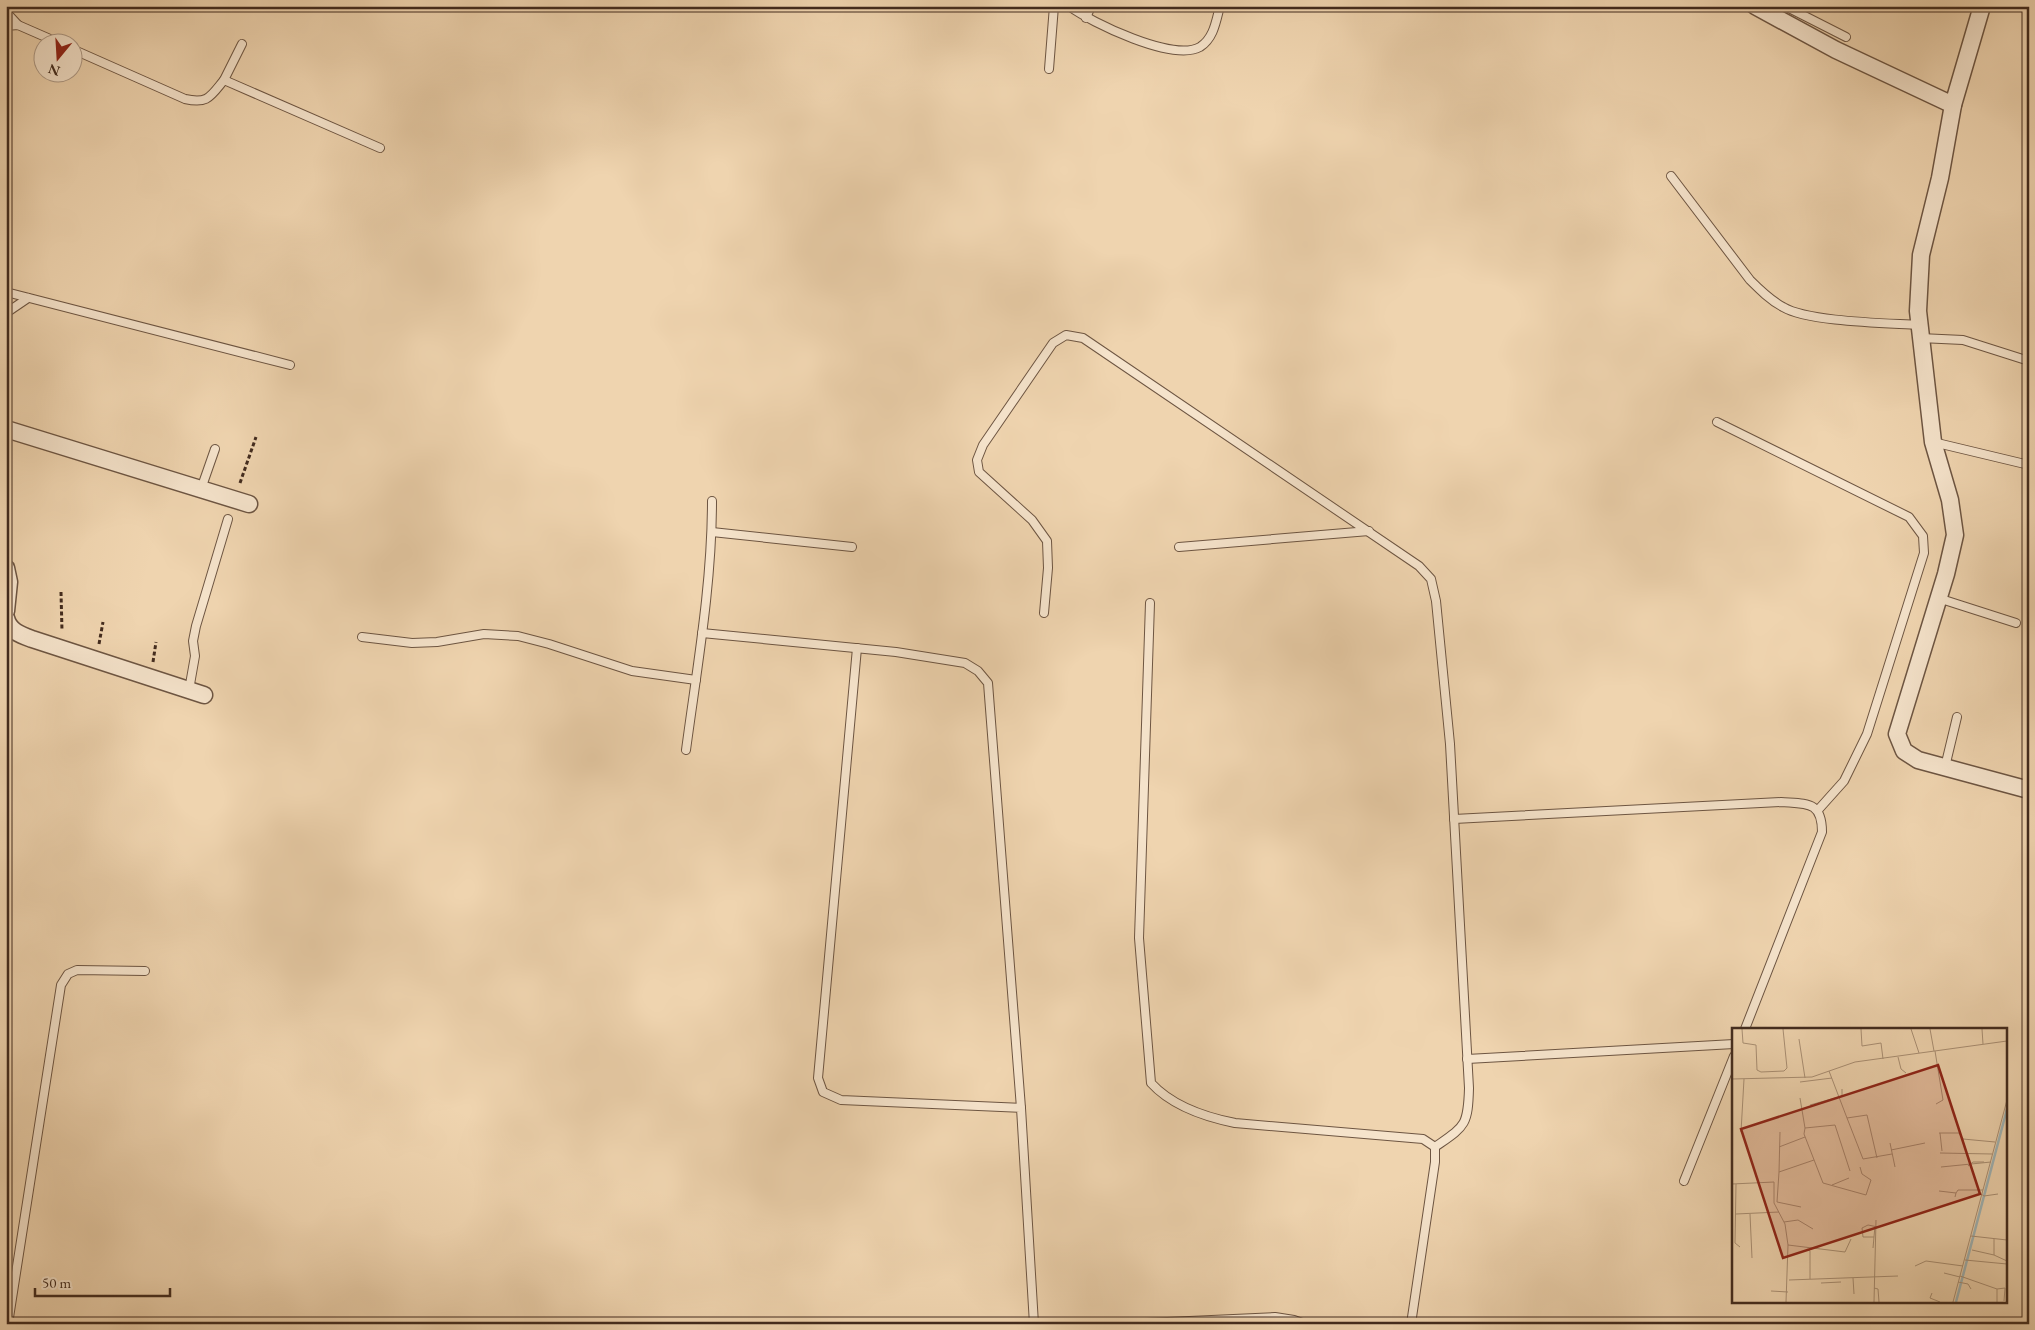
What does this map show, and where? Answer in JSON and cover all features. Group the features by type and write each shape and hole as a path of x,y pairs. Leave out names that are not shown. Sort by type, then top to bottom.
{"street":[{"path":"1755,6 1836,50 1954,105"},
{"path":"1982,6 1954,105 1940,178 1921,255 1919,331 1933,442 1950,500 1955,535 1946,574 1897,734 1904,751 1918,760 2029,790"},
{"path":"6,429 242,502"},
{"path":"6,568 8,582 6,611"},
{"path":"6,618 8,625 15,632 196,692"}],"lane":[{"path":"1049,69 1054,6"},
{"path":"1069,6 1086,18 1147,44 1189,50 1200,47 1212,34 1220,6"},
{"path":"1086,18 1091,6"},
{"path":"1785,6 1846,37"},
{"path":"6,12 18,25 34,32"},
{"path":"6,26 18,25"},
{"path":"82,53 185,99 199,102 211,96 224,80 242,44"},
{"path":"224,80 380,148"},
{"path":"1671,176 1750,280 1764,294 1784,308 1802,314 1919,331 1963,340 2029,361"},
{"path":"6,292 290,365"},
{"path":"6,313 28,298"},
{"path":"1044,613 1048,568 1047,541 1032,520 979,472 977,460 983,445 1053,342 1066,335 1083,338 1369,531 1419,566 1431,579 1436,601 1447,716 1467,1059 1468,1112 1462,1128 1435,1147"},
{"path":"1717,422 1909,517 1923,536 1924,553 1868,734 1844,781 1818,810"},
{"path":"1933,442 2029,465"},
{"path":"201,489 215,449"},
{"path":"686,750 702,633 712,532 712,501"},
{"path":"196,692 193,641 228,519"},
{"path":"1179,547 1369,531"},
{"path":"712,532 852,547"},
{"path":"1938,598 2016,623"},
{"path":"1150,603 1139,938 1152,1083 1163,1096 1210,1118 1235,1123 1423,1139 1435,1147"},
{"path":"702,633 896,652 965,663 978,671 988,683 1021,1108 1034,1324"},
{"path":"362,637 412,643 437,642 484,634 518,636 550,644 632,671 696,680"},
{"path":"857,648 818,1078 823,1092 841,1100 1021,1108"},
{"path":"1945,768 1957,717"},
{"path":"1454,819 1781,802 1810,804 1818,810 1822,818 1822,832 1744,1028"},
{"path":"8,1324 61,985 68,974 77,970 145,971"},
{"path":"1467,1059 1732,1044"},
{"path":"1684,1181 1732,1061"},
{"path":"1411,1324 1435,1162 1435,1147"},
{"path":"1124,1324 1275,1317 1305,1324"}],"path":[{"path":"242,502 256,437"},
{"path":"60,592 62,649"},
{"path":"96,660 103,622"}]}
